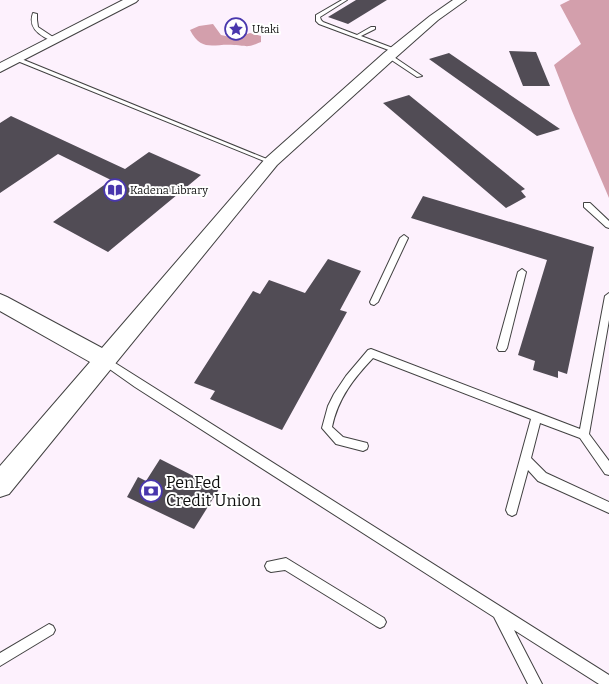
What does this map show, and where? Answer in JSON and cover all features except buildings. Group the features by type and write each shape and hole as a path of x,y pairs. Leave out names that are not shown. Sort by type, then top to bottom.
{"street":[{"path":"0,68 131,0"},
{"path":"0,485 271,162 434,18 460,0"},
{"path":"0,302 104,360"}],"lane":[{"path":"345,0 318,16 318,20 321,24 358,36 393,54 419,76"},
{"path":"35,14 33,22 34,27 54,40"},
{"path":"358,36 373,28"},
{"path":"17,59 271,162"},
{"path":"587,205 609,225"},
{"path":"374,302 404,238"},
{"path":"502,348 522,272"},
{"path":"584,435 609,296"},
{"path":"364,446 340,441 326,428 329,413 336,397 356,369 371,353 584,435 609,470"},
{"path":"104,360 138,384 609,683"},
{"path":"512,510 537,417"},
{"path":"526,460 542,478 609,508"},
{"path":"271,566 286,564 380,622"},
{"path":"499,614 535,684"},
{"path":"0,660 49,630"}],"shaded area":[{"path":"570,0 609,0 609,198 554,65 581,44 560,5"},
{"path":"213,24 221,35 235,38 250,33 261,36 261,42 248,46 209,45 199,42 190,30 199,26"}],"place":[{"name":"Utaki","path":"236,29"},
{"name":"Kadena Library","path":"115,190"},
{"name":"PenFed Credit Union","path":"151,491"}]}
